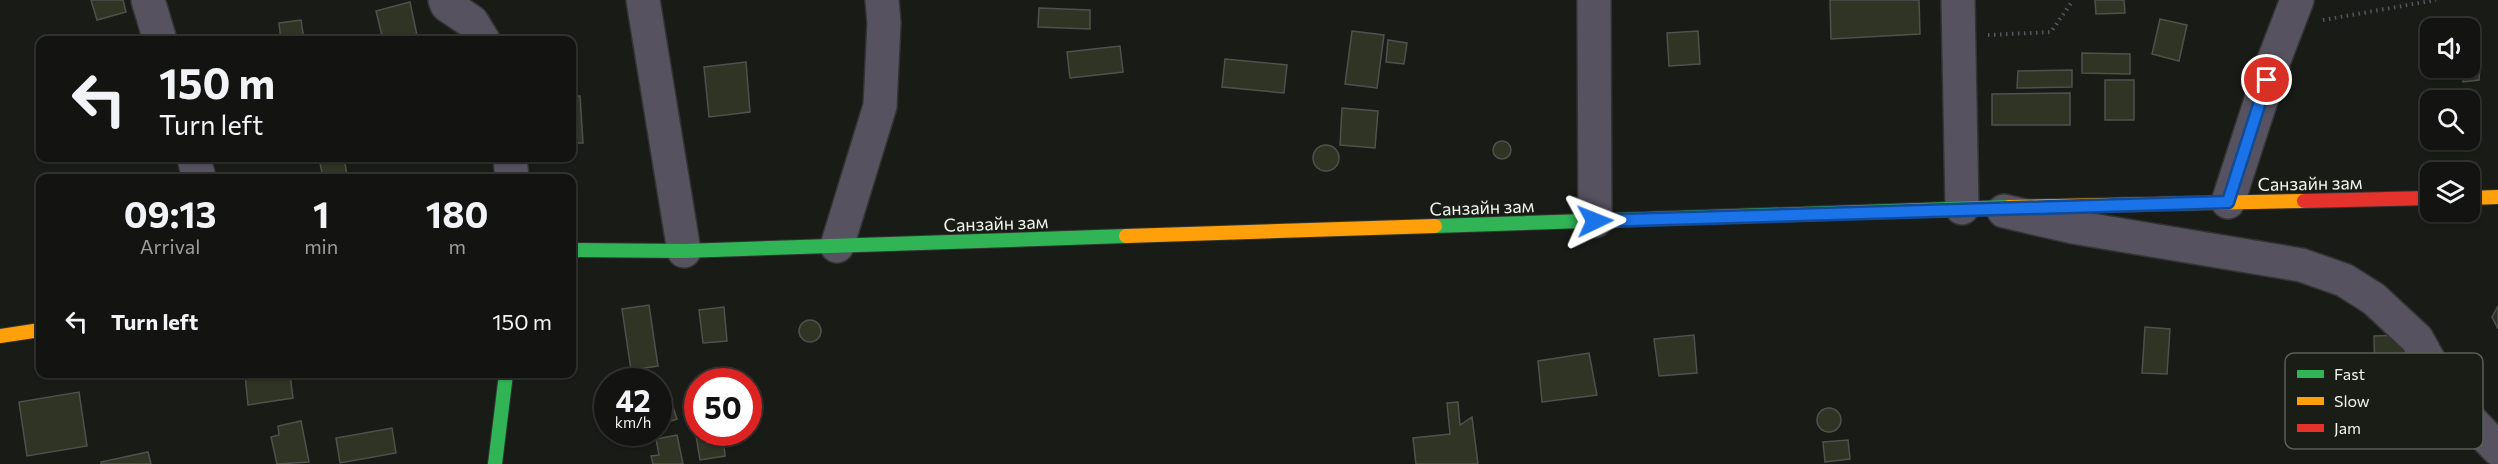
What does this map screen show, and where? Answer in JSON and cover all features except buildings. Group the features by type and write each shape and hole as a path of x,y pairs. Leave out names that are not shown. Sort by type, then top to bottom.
{"main road":[{"path":"2480,198 2498,197"},
{"name":"Санзайн зам","path":"576,250 684,251 1978,208 2420,198"},
{"path":"0,336 36,331"},
{"path":"495,464 506,378"}],"street":[{"path":"148,0 159,36"},
{"path":"446,0 447,5 472,22 481,36"},
{"path":"644,0 684,251"},
{"path":"837,246 880,106 884,23 882,0"},
{"path":"1594,0 1595,221"},
{"path":"1958,0 1978,208 2073,227 2301,265 2344,280 2374,298 2417,339 2425,353"},
{"path":"2228,202 2292,13"},
{"path":"2483,433 2498,449"}],"path":[{"path":"1960,37 2051,32 2073,0"},
{"path":"2292,13 2436,0"}],"traffic: fast":[{"path":"1435,226 2009,207"},
{"path":"576,250 684,251 1126,236"},
{"path":"495,464 506,378"}],"traffic: slow":[{"path":"2480,198 2498,197"},
{"path":"2009,207 2304,201"},
{"path":"1126,236 1435,226"},
{"path":"0,336 36,331"}],"traffic: jam":[{"path":"2304,201 2420,198"}],"route":[{"path":"1595,221 2228,202 2267,80"}]}
